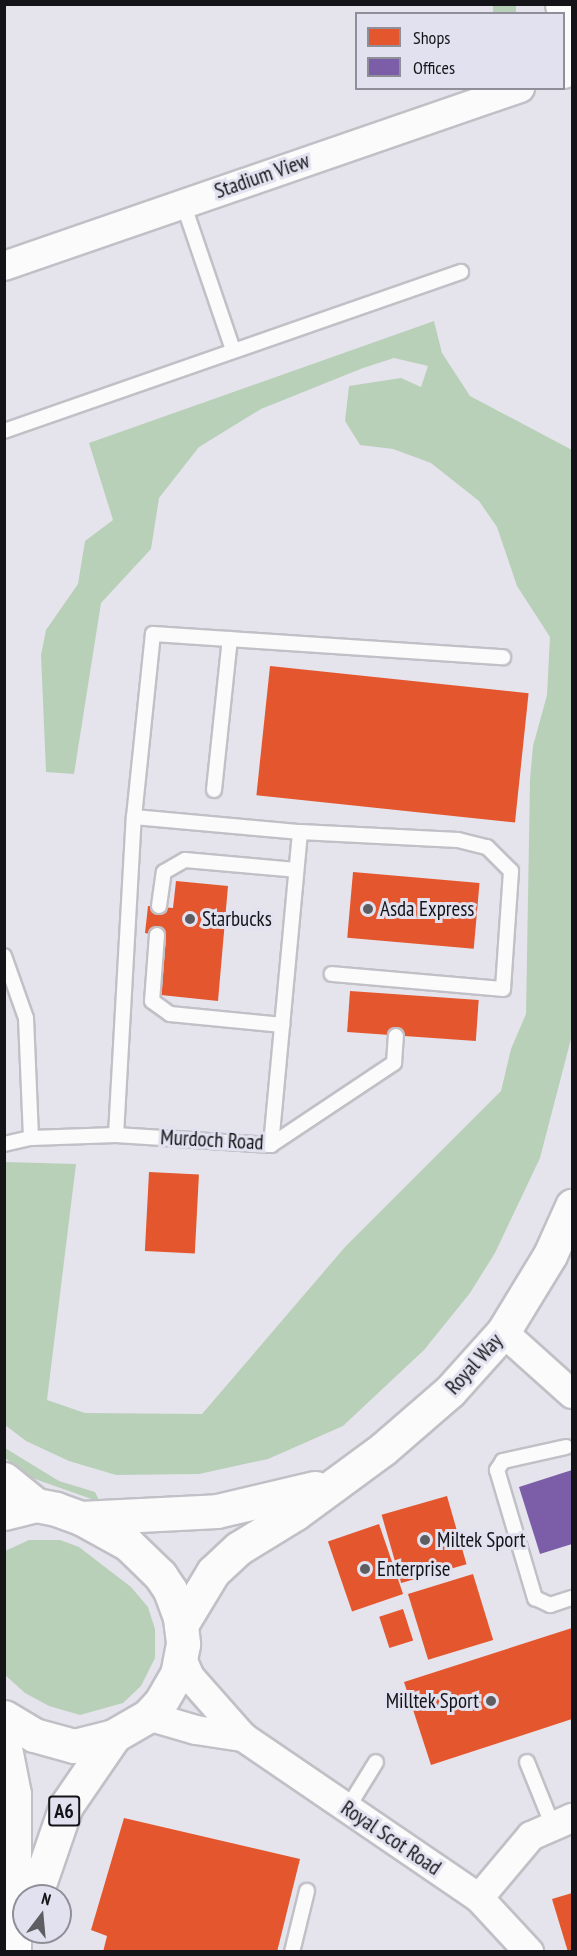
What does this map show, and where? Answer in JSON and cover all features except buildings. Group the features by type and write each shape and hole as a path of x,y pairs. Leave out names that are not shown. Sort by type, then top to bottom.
{"main road":[{"path":"565,16 573,47"},
{"name":"Royal Way","path":"182,1625 224,1561 414,1426 503,1332 550,1255 573,1206"},
{"name":"A6","path":"4,1479 36,1505 81,1518 128,1544 160,1575 176,1603 182,1625 182,1659 171,1686 148,1716 114,1736 74,1746 34,1735 4,1717"},
{"name":"Royal Way","path":"81,1518 217,1511 332,1484"},
{"path":"4,1513 36,1505"},
{"name":"A6","path":"39,1884 66,1806 114,1736"},
{"path":"4,1743 14,1794 14,1952"}],"street":[{"name":"Stadium View","path":"4,266 514,90"},
{"path":"503,1332 573,1394"},
{"name":"Royal Scot Road","path":"182,1659 189,1677 243,1737 479,1898 529,1952"},
{"name":"Royal Scot Road","path":"148,1716 196,1730 243,1737"},
{"path":"479,1898 531,1836 562,1821"}],"lane":[{"path":"183,203 233,350"},
{"path":"4,430 461,272"},
{"path":"116,1135 134,817 153,634 503,657"},
{"path":"214,790 230,639"},
{"path":"134,817 300,832 458,840 487,847 511,871 503,989 332,974"},
{"path":"271,1145 300,832"},
{"path":"159,906 164,872 185,860 296,870"},
{"path":"157,935 152,1001 170,1014 282,1025"},
{"path":"4,956 26,1018 31,1138"},
{"path":"399,995 400,980"},
{"name":"Murdoch Road","path":"4,1144 31,1138 116,1135 271,1145 394,1063 396,1036"},
{"path":"567,1447 503,1461 497,1470 535,1598 550,1605 573,1598"},
{"path":"347,1809 376,1762"},
{"path":"527,1762 562,1821"},
{"path":"292,1952 307,1891"}],"green space":[{"path":"493,5 516,5 516,12 493,12"},
{"path":"434,321 442,353 470,396 572,450 572,1035 540,1158 495,1253 470,1293 424,1350 343,1426 268,1459 199,1474 116,1475 69,1461 26,1441 5,1425 5,1162 76,1164 47,1400 85,1413 202,1414 345,1247 501,1091 511,1049 526,1014 530,780 533,746 547,695 550,637 517,586 497,527 479,501 431,463 393,449 360,445 345,421 349,386 401,378 421,387 428,366 394,358 261,409 199,447 159,498 151,549 101,603 74,774 46,772 41,655 46,630 78,584 85,541 113,520 89,443"},
{"path":"5,1448 59,1481 95,1492 100,1502 32,1478 5,1458"},
{"path":"29,1540 60,1540 79,1547 131,1587 148,1607 155,1629 155,1658 141,1686 123,1703 80,1715 49,1706 25,1693 5,1675 5,1551"}],"place":[{"name":"Asda Express","path":"368,909"},
{"name":"Starbucks","path":"190,919"},
{"name":"Miltek Sport","path":"425,1540"},
{"name":"Enterprise","path":"365,1569"},
{"name":"Milltek Sport","path":"491,1701"}]}
